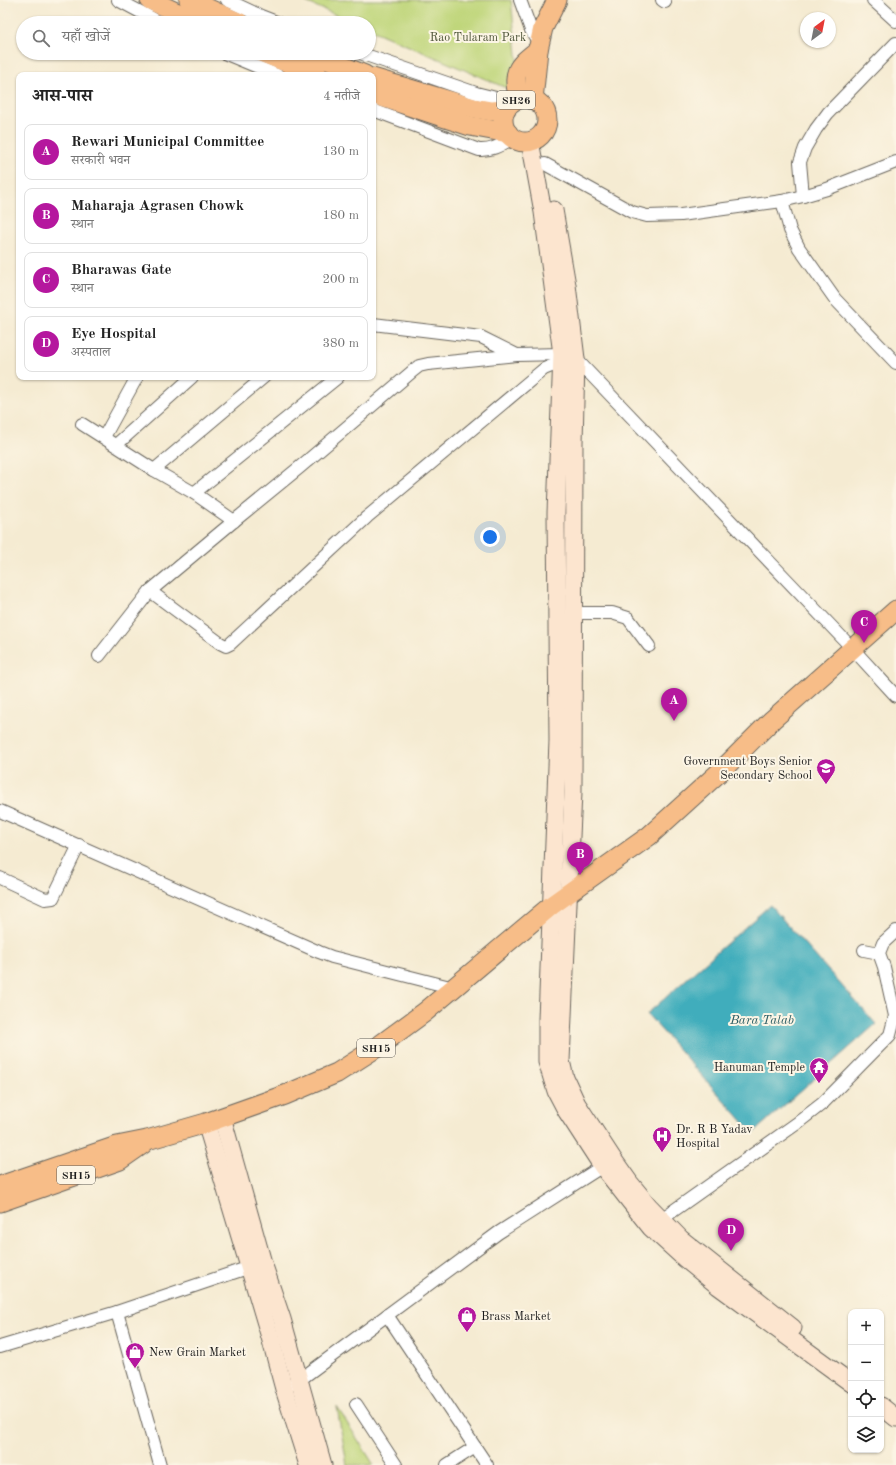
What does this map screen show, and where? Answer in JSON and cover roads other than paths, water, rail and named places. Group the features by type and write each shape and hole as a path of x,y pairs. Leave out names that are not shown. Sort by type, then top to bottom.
{"main road":[{"path":"150,0 184,16"},
{"path":"189,0 224,16"},
{"path":"517,103 514,82 515,76 522,64 539,47 543,28 556,0"},
{"path":"280,60 310,72"},
{"path":"328,60 358,72"},
{"name":"SH26","path":"376,79 451,111 470,126 522,137 543,132 546,127 546,114 539,103 517,103 491,111 474,108 451,111 376,95"},
{"name":"SH26","path":"517,103 504,122 522,137"},
{"path":"522,137 545,164 567,285 569,361 574,443 573,792 561,1061 569,1088 607,1163"},
{"path":"522,137 543,212 569,361 556,513 558,741 547,1019 548,1062 556,1091 567,1112 685,1259 718,1286 848,1381"},
{"path":"569,893 649,836 724,768 772,720 896,610"},
{"name":"SH15","path":"0,1186 117,1146 147,1140 214,1120 285,1095 337,1073 376,1048 425,1012 552,905 569,893"},
{"path":"214,1120 256,1265 284,1389 308,1465"},
{"name":"SH15","path":"0,1202 120,1160 147,1140"},
{"path":"656,1224 680,1239 848,1369"},
{"path":"256,1265 282,1319 323,1465"},
{"path":"884,1396 896,1405"},
{"path":"884,1408 896,1418"}],"street":[{"path":"118,0 148,16"},
{"path":"227,0 261,16"},
{"path":"520,0 539,47"},
{"path":"872,0 896,21"},
{"path":"803,196 800,162 805,148 816,129 828,113 896,43"},
{"path":"376,59 476,93 517,103"},
{"path":"241,60 270,72"},
{"path":"376,111 479,150 487,151 494,149 522,137"},
{"path":"545,164 632,212 642,215 674,215 707,212 782,201 827,189 895,163"},
{"path":"782,201 790,230 804,255 835,299 896,363"},
{"path":"376,324 481,337 517,355"},
{"path":"99,656 150,591 419,366 517,355 569,361 852,648 896,696"},
{"path":"150,591 220,643 226,646 230,644 367,517 544,370 554,365 569,361"},
{"path":"104,437 135,380"},
{"path":"116,445 189,380"},
{"path":"154,470 260,380"},
{"path":"194,493 334,380"},
{"path":"82,424 154,470 194,493 234,521"},
{"path":"574,613 612,613 628,618 649,646"},
{"path":"0,811 319,952 332,957 454,988"},
{"path":"0,878 45,899 53,898 79,845"},
{"path":"656,1224 823,1103 893,1036 895,1016 884,967 879,953 883,943 896,931"},
{"path":"864,950 879,953"},
{"path":"284,1389 299,1381 498,1233 607,1163"},
{"path":"0,1347 117,1312 256,1265"},
{"path":"117,1312 160,1465"},
{"path":"387,1315 487,1465"},
{"path":"356,1404 396,1465"},
{"path":"447,1465 475,1447"}],"water":[{"name":"Bara Talab","path":"770,905 876,1024 753,1133 647,1014"}],"place":[{"name":"Bharawas Gate","path":"864,643"},
{"name":"Rewari Municipal Committee","path":"674,721"},
{"name":"Government Boys Senior Secondary School","path":"826,785"},
{"name":"Maharaja Agrasen Chowk","path":"580,875"},
{"name":"Hanuman Temple","path":"819,1084"},
{"name":"Dr. R B Yadav Hospital","path":"662,1153"},
{"name":"Eye Hospital","path":"731,1251"},
{"name":"Brass Market","path":"467,1333"},
{"name":"New Grain Market","path":"135,1369"}],"park label":[{"name":"Rao Tularam Park","path":"478,37"}]}
